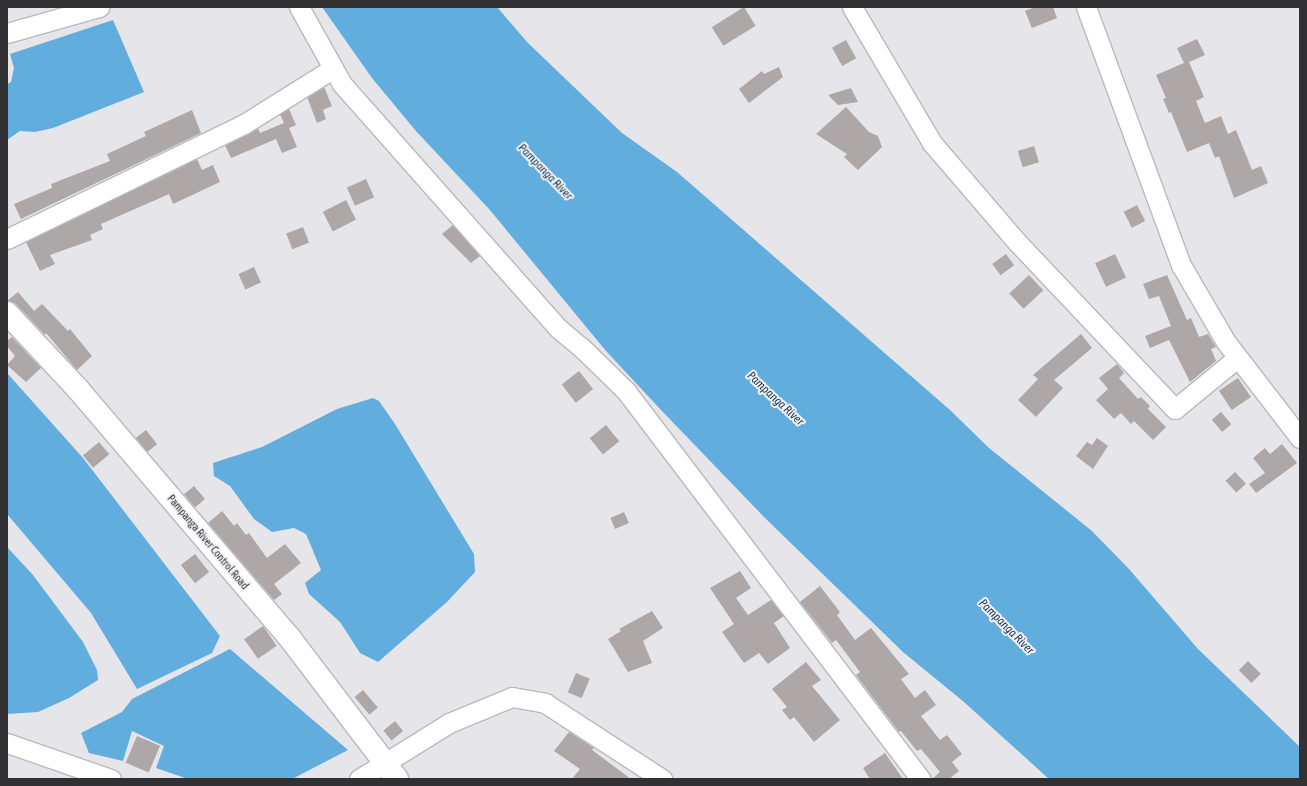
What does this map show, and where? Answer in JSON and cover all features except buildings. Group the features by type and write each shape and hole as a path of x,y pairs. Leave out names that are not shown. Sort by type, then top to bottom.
{"main road":[{"name":"Pampanga River Control Road","path":"7,313 77,388 284,631 392,771"}],"street":[{"path":"7,33 99,7"},
{"path":"299,7 332,69 558,328 582,348 626,391 921,779"},
{"path":"852,7 932,143 1017,242 1175,409 1237,358"},
{"path":"1086,7 1181,265 1237,358 1300,438"},
{"path":"7,239 244,124 332,69"},
{"path":"359,779 392,771 449,723 512,697 545,702 662,779"},
{"path":"7,743 111,779"}],"water":[{"name":"Pampanga River","path":"322,7 497,7 527,42 622,133 677,172 950,410 989,448 1092,531 1129,569 1198,649 1300,747 1300,779 1049,779 964,702 903,652 765,518 661,410 606,351 489,209 415,130 372,78"},
{"path":"113,20 144,92 53,128 35,132 20,131 7,140 7,84 11,82 14,68 10,54"},
{"path":"7,373 83,458 220,636 212,653 137,689 91,613 7,514"},
{"path":"373,398 379,401 395,424 474,554 475,572 447,602 378,662 360,653 340,622 309,594 305,583 321,570 306,534 294,528 272,532 254,519 230,486 214,476 213,463 262,447 337,409"},
{"path":"7,547 33,575 83,642 97,670 98,680 69,698 38,712 7,714"},
{"path":"230,649 348,750 292,779 188,779 156,768 164,746 132,731 123,761 89,753 81,733 122,712 132,699"}]}
